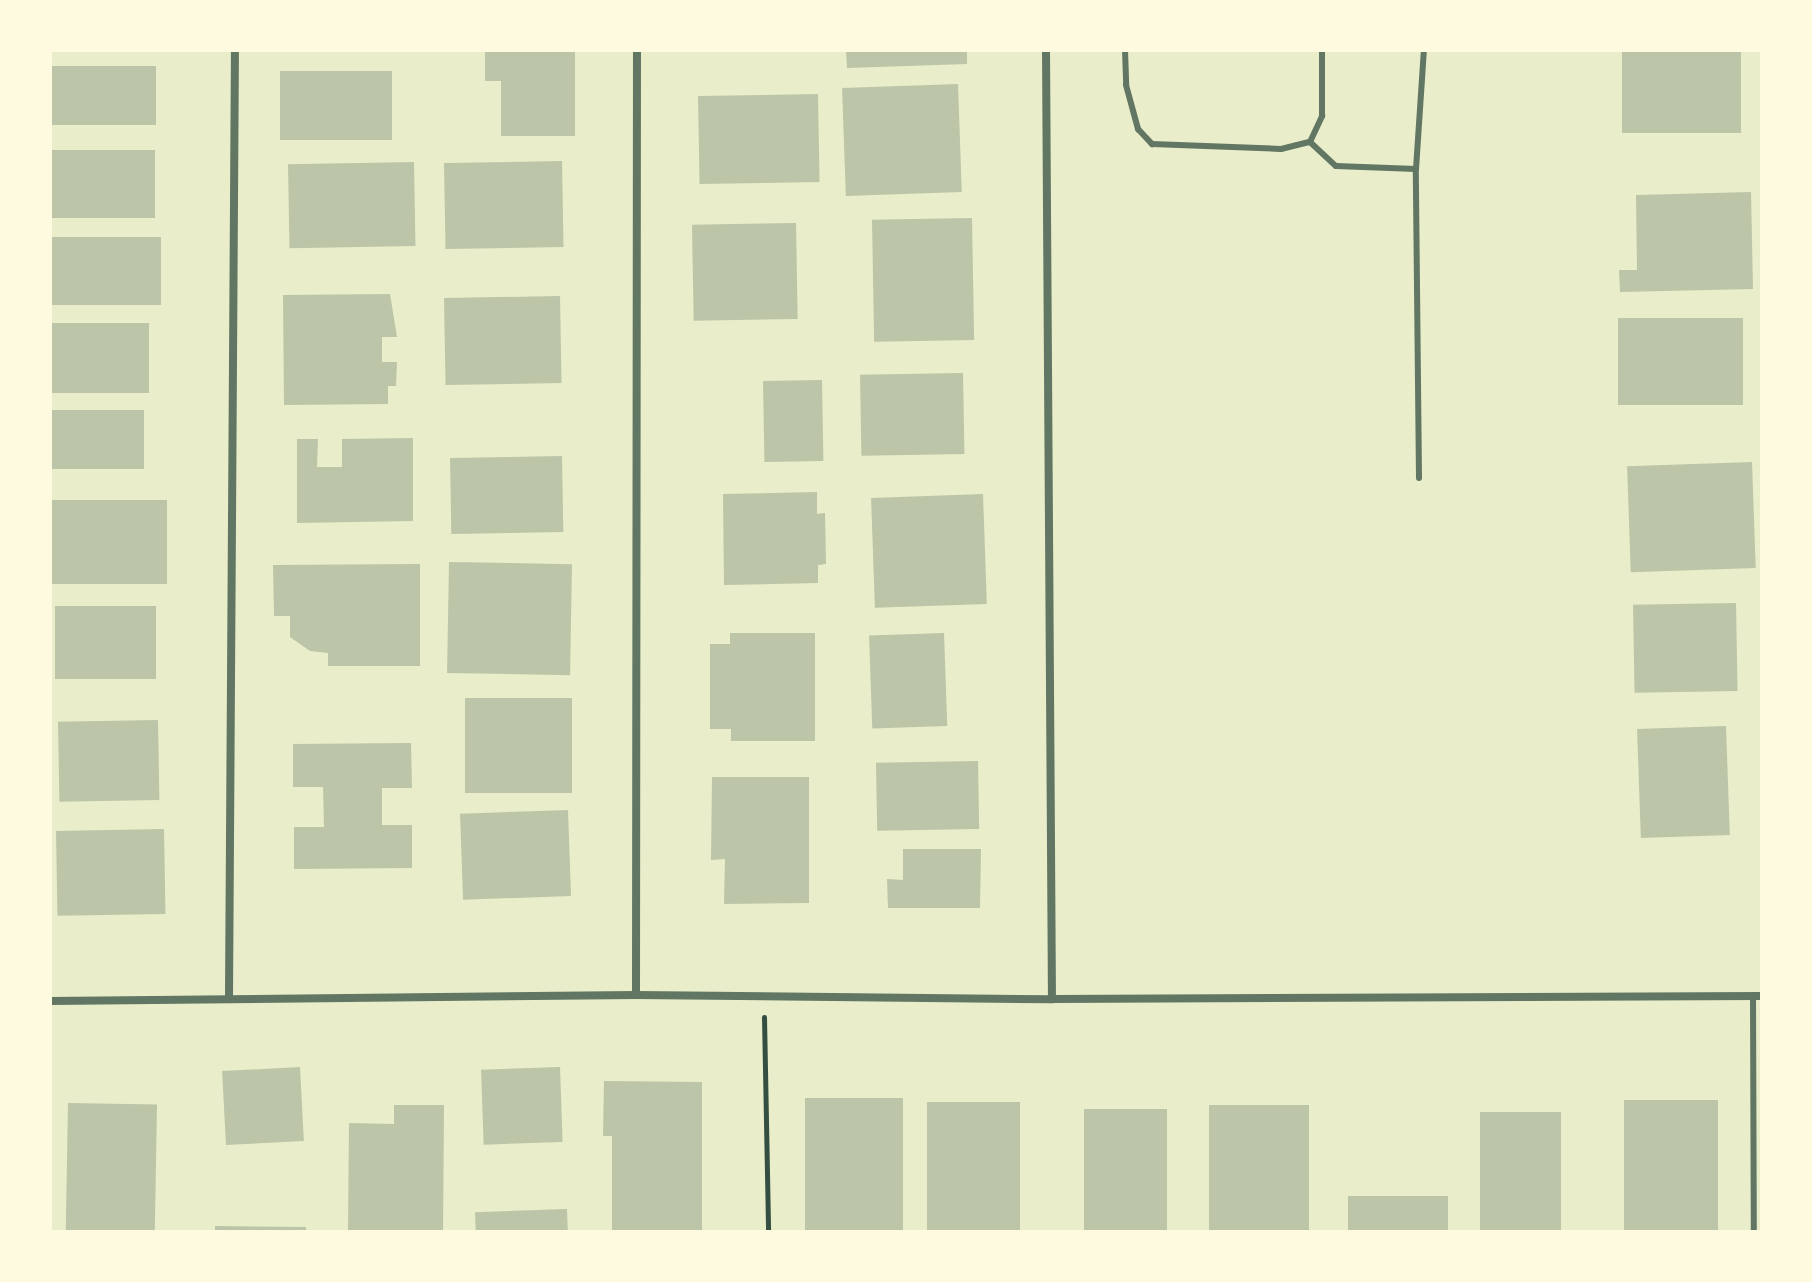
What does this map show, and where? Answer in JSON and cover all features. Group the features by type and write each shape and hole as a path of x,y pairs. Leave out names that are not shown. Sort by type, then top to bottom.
{"street":[{"path":"229,997 235,50"},
{"path":"636,995 637,50"},
{"path":"1046,50 1052,999"},
{"path":"50,1001 636,995 1052,999 1758,996"}],"lane":[{"path":"1125,50 1126,85 1138,129 1152,144 1281,149 1310,142"},
{"path":"1310,142 1322,116 1322,50"},
{"path":"1419,478 1416,169 1424,50"},
{"path":"1310,142 1336,166 1416,169"},
{"path":"1754,1232 1758,996"}],"path":[{"path":"763,996 768,1232"}],"building":[{"path":"485,50 575,50 575,136 501,136 501,81 485,81"},
{"path":"846,50 967,50 967,64 847,68"},
{"path":"1622,50 1741,50 1741,133 1622,133"},
{"path":"50,66 156,66 156,125 50,125"},
{"path":"280,71 392,71 392,140 280,140"},
{"path":"958,84 962,192 846,196 842,88"},
{"path":"818,94 820,182 700,184 698,96"},
{"path":"50,150 155,150 155,218 50,218"},
{"path":"562,161 564,247 446,249 444,163"},
{"path":"414,162 415,246 289,248 288,164"},
{"path":"1751,192 1753,289 1620,292 1619,270 1637,270 1636,195"},
{"path":"972,218 974,340 874,342 872,220"},
{"path":"796,223 798,319 694,321 692,225"},
{"path":"50,237 161,237 161,305 50,305"},
{"path":"390,294 397,337 382,337 382,362 397,362 396,386 388,386 388,404 284,405 283,295"},
{"path":"560,296 562,383 446,385 444,298"},
{"path":"1618,318 1743,318 1743,405 1618,405"},
{"path":"50,323 149,323 149,393 50,393"},
{"path":"963,373 964,454 861,456 860,375"},
{"path":"822,380 823,461 764,462 763,381"},
{"path":"50,410 144,410 144,469 50,469"},
{"path":"413,438 413,521 297,523 297,439 318,439 317,467 342,467 342,439"},
{"path":"562,456 563,532 451,534 450,458"},
{"path":"1752,462 1756,568 1631,572 1627,466"},
{"path":"817,492 817,514 825,513 826,564 818,565 818,583 724,585 723,494"},
{"path":"983,494 987,604 875,608 871,498"},
{"path":"50,500 167,500 167,584 50,584"},
{"path":"449,562 572,564 570,675 447,673"},
{"path":"420,564 420,666 328,666 328,653 310,651 290,637 290,616 274,616 273,565"},
{"path":"1736,603 1738,691 1635,693 1633,605"},
{"path":"55,606 156,606 156,679 55,679"},
{"path":"730,633 815,633 815,741 731,741 731,729 710,729 710,644 730,644"},
{"path":"944,633 947,726 872,729 869,636"},
{"path":"465,698 572,698 572,793 465,793"},
{"path":"158,720 159,800 59,802 58,722"},
{"path":"1726,726 1730,835 1641,838 1637,729"},
{"path":"411,743 412,788 382,788 382,825 412,825 412,868 294,869 294,827 324,827 323,787 293,787 293,744"},
{"path":"978,761 979,829 877,831 876,763"},
{"path":"712,777 809,777 809,903 724,904 725,859 711,860"},
{"path":"568,810 571,896 463,900 460,814"},
{"path":"164,829 165,914 57,916 56,831"},
{"path":"903,849 981,849 980,908 888,908 887,879 903,880"},
{"path":"300,1067 304,1141 226,1145 222,1071"},
{"path":"560,1067 563,1142 484,1145 481,1070"},
{"path":"604,1081 702,1082 702,1232 612,1232 612,1136 603,1136"},
{"path":"805,1098 903,1098 903,1232 805,1232"},
{"path":"1624,1100 1718,1100 1718,1232 1624,1232"},
{"path":"927,1102 1020,1102 1020,1232 927,1232"},
{"path":"68,1103 157,1105 155,1232 66,1232"},
{"path":"394,1105 444,1105 443,1232 348,1232 349,1123 394,1124"},
{"path":"1209,1105 1309,1105 1309,1232 1209,1232"},
{"path":"1084,1109 1167,1109 1167,1232 1084,1232"},
{"path":"1480,1112 1561,1112 1561,1232 1480,1232"},
{"path":"1348,1196 1448,1196 1448,1232 1348,1232"},
{"path":"567,1209 568,1232 476,1232 475,1212"},
{"path":"215,1226 306,1227 306,1232 215,1232"}]}
